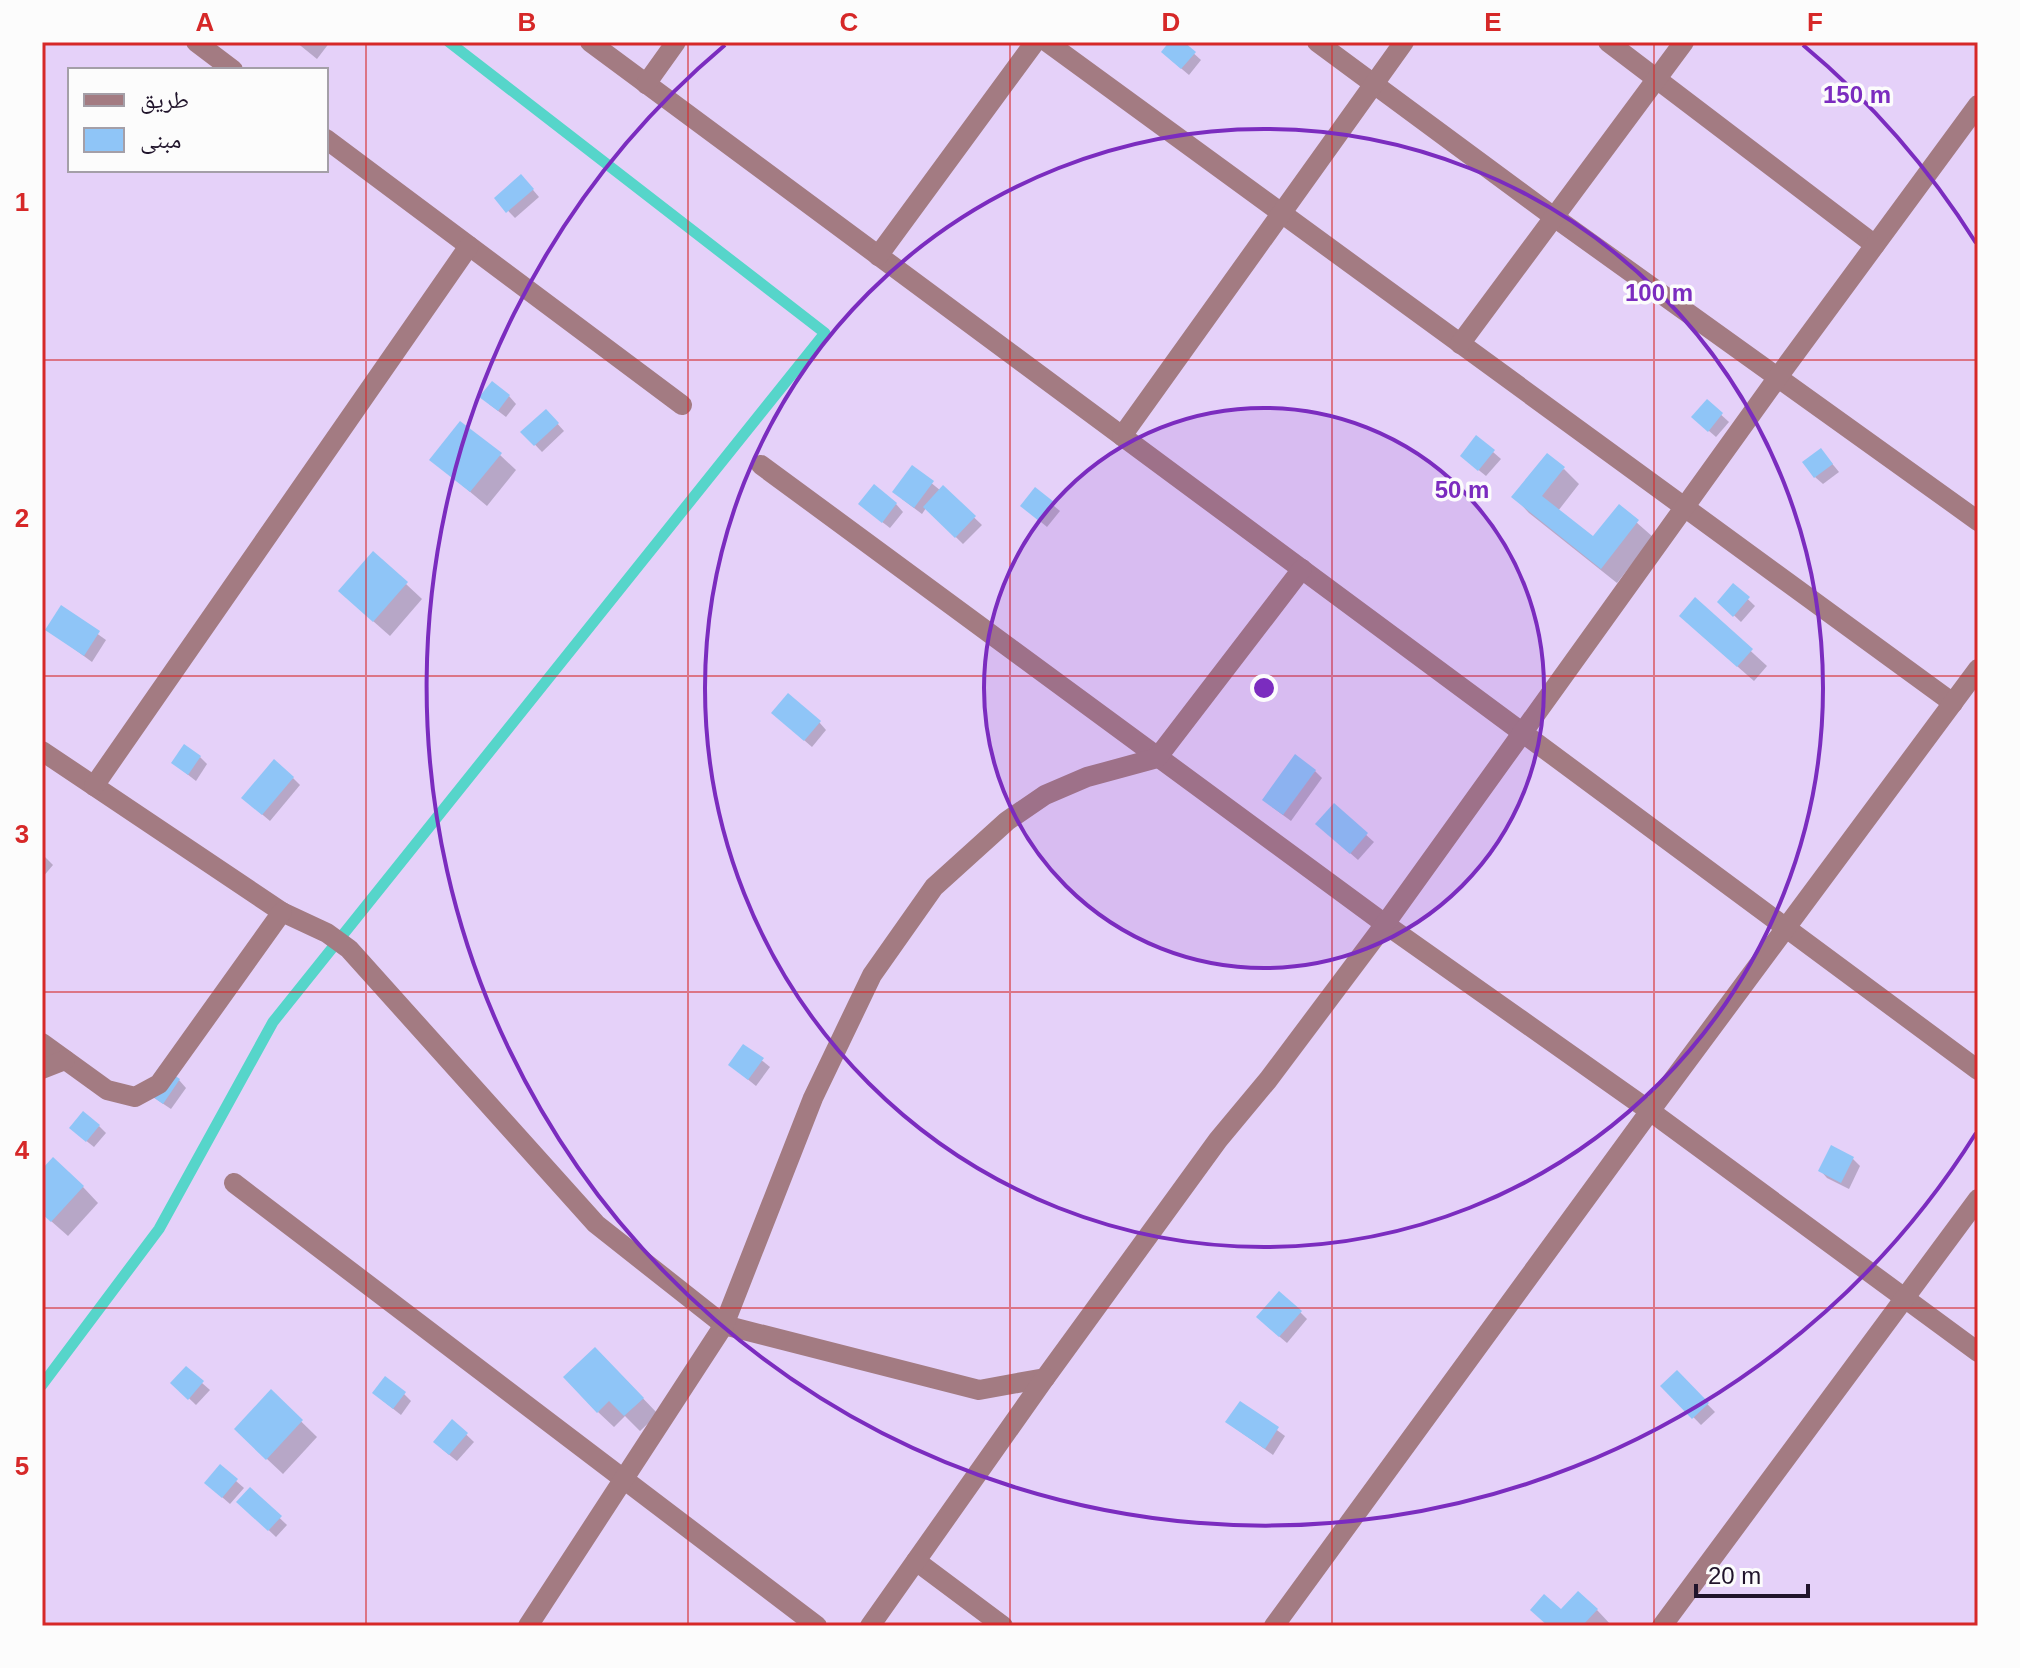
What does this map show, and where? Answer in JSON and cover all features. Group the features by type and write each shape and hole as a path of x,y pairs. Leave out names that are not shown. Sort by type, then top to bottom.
{"street":[{"path":"196,42 230,68"},
{"path":"590,42 1978,1070"},
{"path":"646,84 676,42"},
{"path":"878,256 1035,42"},
{"path":"1047,42 1953,703"},
{"path":"1317,42 1554,217 1978,521"},
{"path":"1122,436 1404,42"},
{"path":"1608,42 1875,245"},
{"path":"1460,344 1684,42"},
{"path":"870,1626 1218,1140 1268,1080 1385,924 1778,377 1978,105"},
{"path":"328,140 682,405"},
{"path":"94,786 469,246"},
{"path":"761,465 1157,758 1650,1111 1978,1352"},
{"path":"528,1626 724,1325 813,1098 872,975 934,887 1007,821 1045,795 1087,777 1157,758 1302,569"},
{"path":"1274,1626 1978,669"},
{"path":"42,751 282,912 327,933 349,949 596,1224 724,1325 979,1390 1045,1378"},
{"path":"42,1043 107,1090 135,1097 159,1084 282,912"},
{"path":"42,1069 65,1060"},
{"path":"234,1183 817,1626"},
{"path":"1662,1626 1978,1199"},
{"path":"916,1561 1003,1626"}],"building":[{"path":"1169,42 1184,42 1196,52 1181,69 1161,52"},
{"path":"521,174 534,189 506,213 494,198"},
{"path":"492,381 510,395 498,411 479,397"},
{"path":"1707,399 1723,413 1708,432 1691,417"},
{"path":"546,409 559,423 534,446 520,432"},
{"path":"460,421 502,453 470,492 429,460"},
{"path":"1476,435 1495,450 1478,471 1460,456"},
{"path":"1821,448 1833,464 1814,478 1802,462"},
{"path":"1547,453 1565,467 1542,496 1593,536 1619,504 1639,520 1601,569 1511,497"},
{"path":"912,465 934,481 914,508 892,492"},
{"path":"874,484 897,503 882,523 858,504"},
{"path":"943,485 976,516 955,538 923,507"},
{"path":"1035,487 1054,502 1039,521 1020,506"},
{"path":"373,551 408,582 373,622 338,591"},
{"path":"1733,583 1750,597 1733,617 1717,602"},
{"path":"1695,597 1753,649 1737,667 1679,616"},
{"path":"61,605 100,631 84,656 45,630"},
{"path":"788,693 821,721 804,741 771,713"},
{"path":"184,744 201,756 188,775 171,763"},
{"path":"1295,754 1316,770 1283,815 1262,800"},
{"path":"274,759 294,777 262,815 241,798"},
{"path":"1334,803 1368,833 1350,854 1315,824"},
{"path":"743,1044 764,1058 748,1080 728,1065"},
{"path":"160,1066 180,1079 163,1104 143,1090"},
{"path":"83,1111 100,1125 86,1142 69,1128"},
{"path":"1831,1145 1854,1157 1841,1183 1818,1171"},
{"path":"53,1157 84,1186 51,1222 42,1214 42,1169"},
{"path":"1279,1291 1302,1311 1279,1337 1256,1317"},
{"path":"595,1347 644,1398 624,1416 609,1401 597,1413 563,1377"},
{"path":"186,1366 204,1381 188,1400 170,1383"},
{"path":"1677,1370 1709,1403 1692,1419 1660,1386"},
{"path":"385,1376 406,1392 393,1409 372,1393"},
{"path":"271,1389 303,1420 266,1460 234,1429"},
{"path":"1240,1401 1279,1427 1265,1449 1225,1422"},
{"path":"452,1419 468,1433 449,1455 433,1442"},
{"path":"220,1464 238,1479 222,1498 204,1483"},
{"path":"250,1487 282,1516 268,1531 236,1502"},
{"path":"1578,1591 1598,1609 1582,1626 1548,1626 1530,1610 1544,1594 1561,1609"}],"waterway":[{"path":"42,1385 159,1229 273,1022 825,333 449,42"}]}
